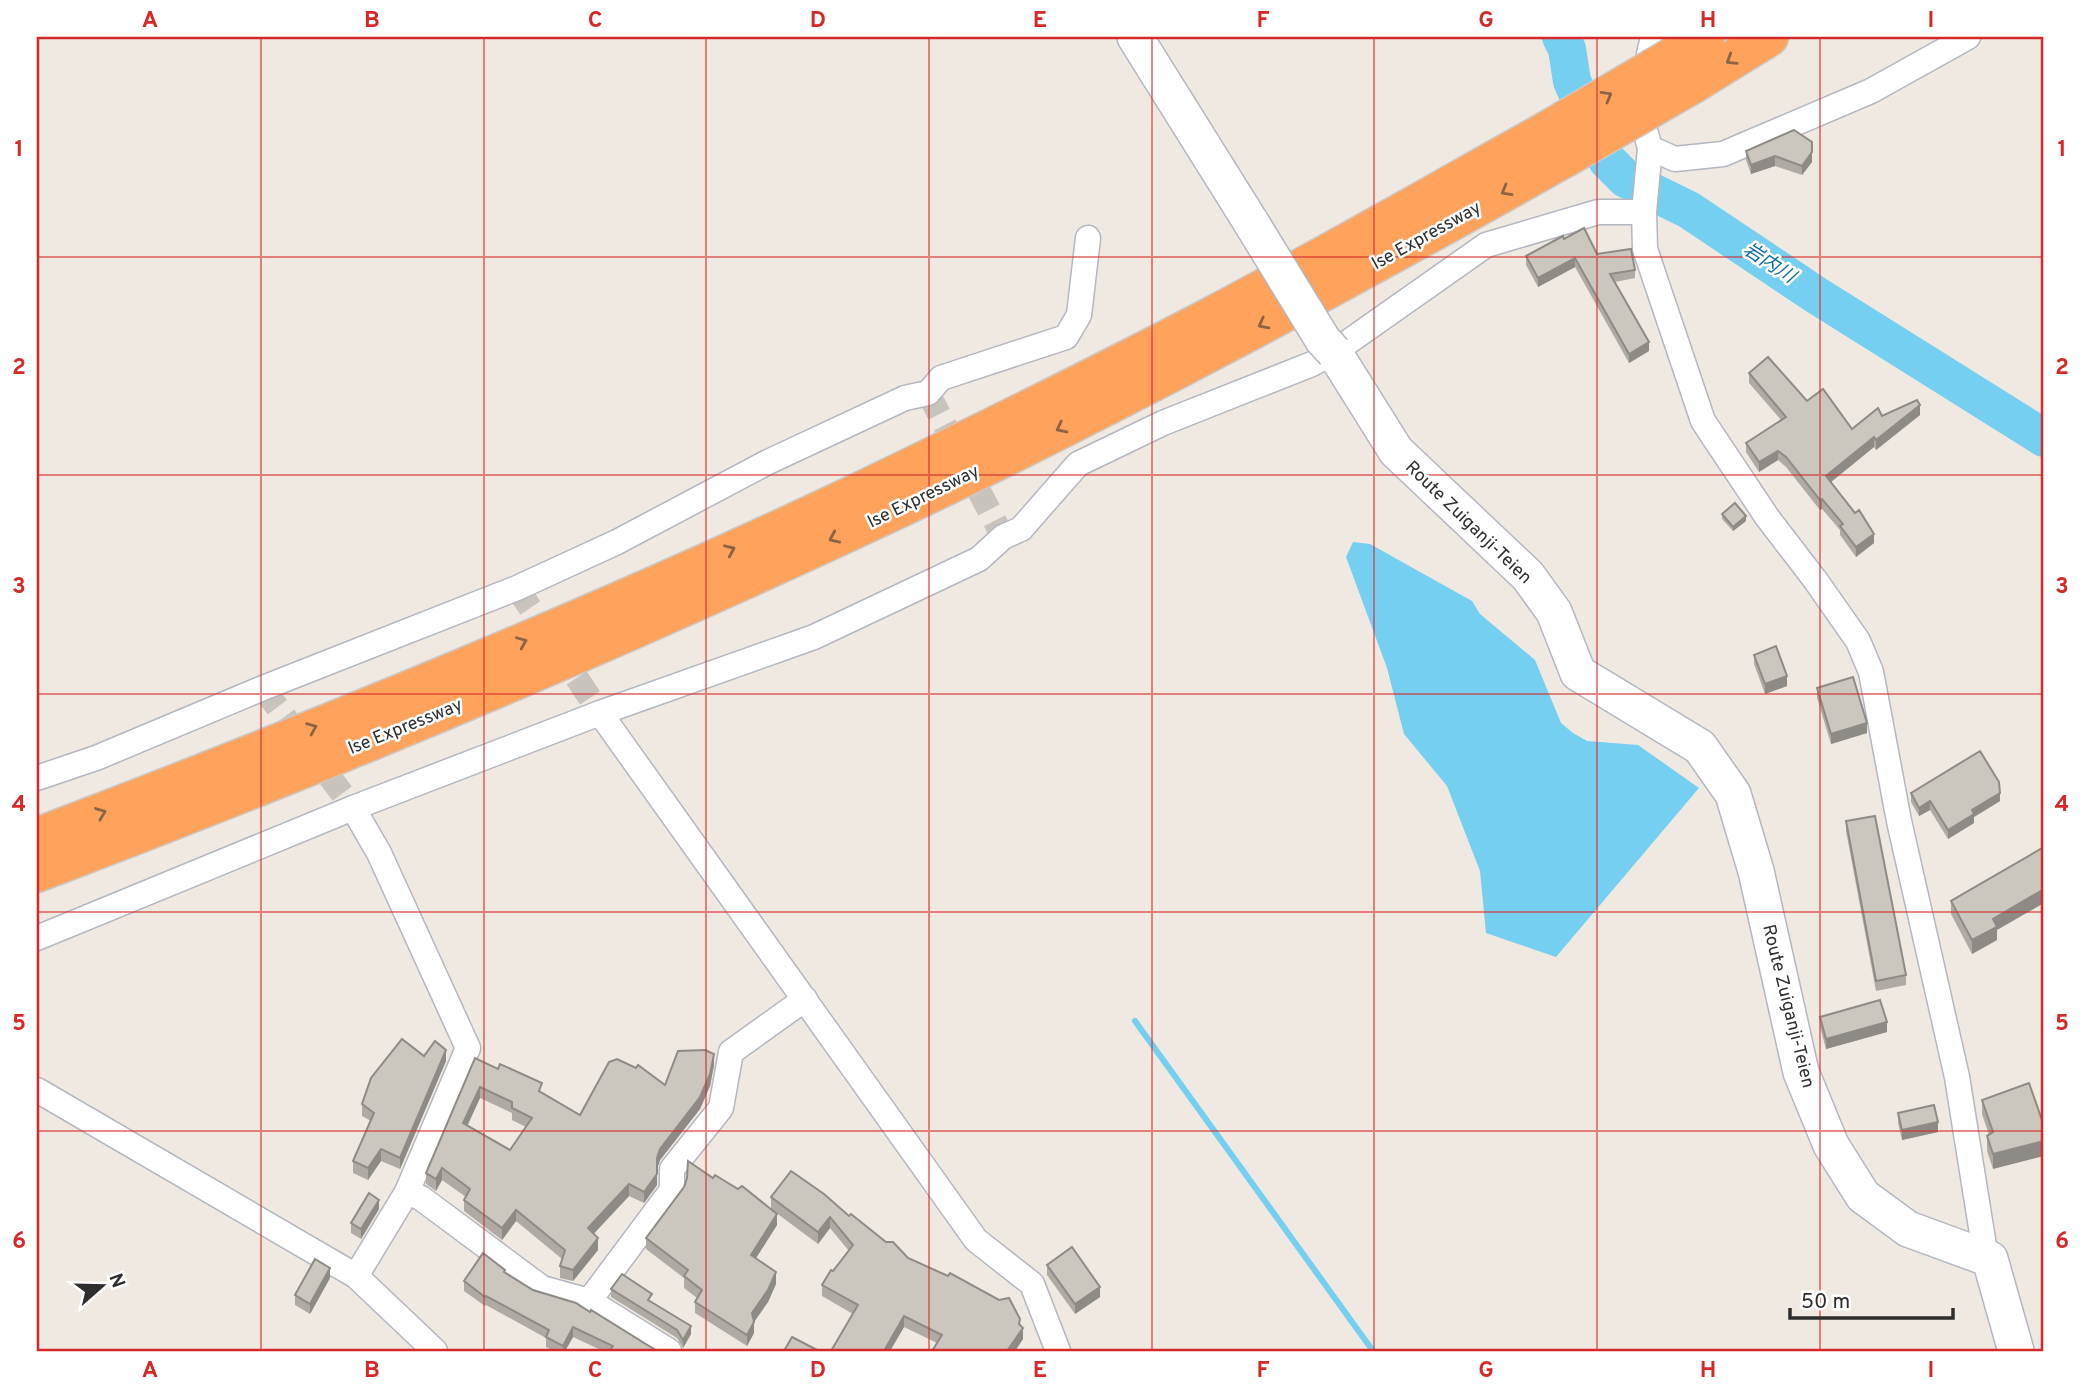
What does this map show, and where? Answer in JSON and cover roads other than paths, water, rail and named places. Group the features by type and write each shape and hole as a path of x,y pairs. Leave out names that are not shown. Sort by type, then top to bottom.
{"highway":[{"name":"Ise Expressway","path":"37,873 472,699 868,523 1054,432 1405,248 1683,53 1769,37"},
{"name":"Ise Expressway","path":"37,837 136,800 459,669 618,601 854,494 1556,144"}],"main road":[{"name":"Route Zuiganji-Teien","path":"1135,37 1323,340 1334,352 1396,451 1528,576 1554,612 1578,673 1700,747 1733,794 1756,871 1801,1072 1831,1145 1863,1196 1908,1228 1990,1259"},
{"path":"1990,1259 2016,1351"}],"street":[{"path":"1650,149 1675,159 1723,154 1871,91 1968,37"},
{"path":"1683,53 1649,54 1645,130 1650,149 1644,212 1645,249 1703,421 1767,517 1858,641 1871,672 1899,821 1957,1077 1984,1246 1990,1259"},
{"path":"37,938 353,808 600,713 814,637 979,559 1003,537 1021,529 1079,464 1163,423 1312,365 1486,245 1598,212 1644,212"},
{"path":"37,778 96,758 263,688 517,588 617,542 766,463 905,398 928,393 941,378 1066,337 1079,315 1088,238"},
{"path":"600,713 976,1240 1031,1284 1058,1351"},
{"path":"353,808 379,853 468,1048 407,1192 356,1276"},
{"path":"589,1301 672,1191 672,1169 721,1108 732,1052 805,999"},
{"path":"37,1090 356,1276 435,1351"},
{"path":"407,1192 421,1198 542,1287 589,1301 669,1351"}],"water":[{"path":"1353,542 1370,544 1472,601 1480,614 1535,660 1561,723 1573,733 1587,741 1638,745 1699,788 1556,957 1486,933 1480,871 1447,786 1404,734 1387,668 1346,557"}],"waterway":[{"name":"岩内川","path":"1561,37 1567,49 1572,81 1607,160 1626,179 1689,210 1816,295 2044,438"},
{"path":"1135,1021 1373,1351"}],"tunnel":[{"path":"928,393 1003,537"},
{"path":"517,588 600,713"},
{"path":"263,688 353,808"}]}
